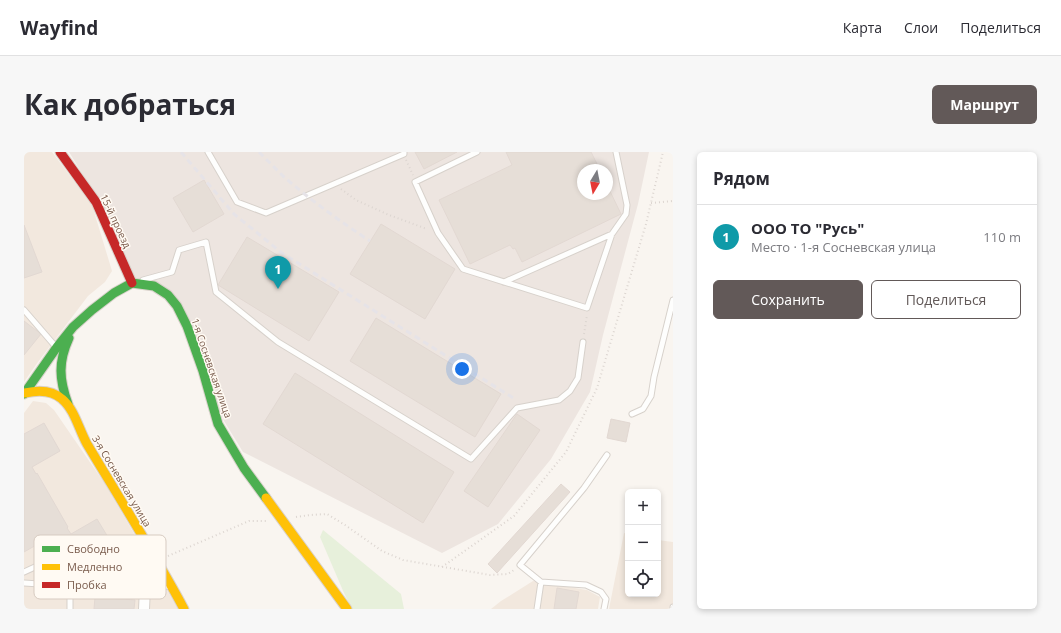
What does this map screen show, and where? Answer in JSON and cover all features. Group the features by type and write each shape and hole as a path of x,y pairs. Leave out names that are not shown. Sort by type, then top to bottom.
{"main road":[{"name":"15-й проезд","path":"60,152 96,202 132,283"},
{"path":"25,393 73,327 92,310 132,283"},
{"name":"1-я Сосневская улица","path":"132,283 154,286 168,295 177,306 187,326 218,424 244,468 346,609"},
{"path":"68,405 60,382 61,360 68,340 79,322"},
{"name":"3-я Сосневская улица","path":"25,393 38,390 52,392 68,405 83,438 141,535"},
{"name":"3-я Сосневская улица","path":"166,577 184,609"}],"street":[{"path":"144,599 144,609"}],"lane":[{"path":"208,152 237,202 266,213 404,153"},
{"path":"477,152 416,182 438,233 463,269 588,308 612,234 626,214 627,205 616,152"},
{"path":"504,282 612,234"},
{"path":"132,283 172,272 179,250 206,242 216,292 278,342 471,459 517,408 559,400 570,391 578,378 583,342"},
{"path":"632,414 643,409 652,396 654,378 673,300"},
{"path":"24,310 57,347"},
{"path":"604,609 606,599 601,592 586,585 541,582 520,565 584,488 607,456"},
{"path":"24,572 34,567"},
{"path":"537,609 541,582"},
{"path":"24,583 34,584"},
{"path":"166,586 171,586"}],"path":[{"path":"404,153 416,182"},
{"path":"334,184 356,200 438,233"},
{"path":"651,203 673,201"},
{"path":"583,342 588,308"},
{"path":"166,558 249,520 282,521 290,518 327,514 382,551 403,560 490,575 508,574 520,565"}],"shaded area":[{"path":"24,152 52,152 92,205 112,271 105,282 88,296 24,382"},
{"path":"69,152 649,152 638,204 603,335 590,392 551,459 498,524 442,553 243,452 224,421 180,306 134,280 99,201"},
{"path":"33,401 46,403 54,410 105,484 135,535 34,535 34,599 166,599 166,588 178,609 24,609 24,413"},
{"path":"624,533 625,597 661,597 661,540 673,542 673,609 609,609"},
{"path":"533,581 587,590 600,597 598,609 491,609"}],"green space":[{"path":"323,530 401,594 404,609 352,609 320,537"}],"building":[{"path":"415,152 457,152 424,169"},
{"path":"506,152 591,152 597,164 577,164 577,200 613,200 613,197 621,214 522,262 515,248 513,249 510,245 470,264 439,200 512,165"},
{"path":"204,180 224,214 193,232 173,198"},
{"path":"381,224 455,269 425,319 350,274"},
{"path":"24,225 42,272 24,278"},
{"path":"247,237 339,292 309,341 218,285"},
{"path":"376,318 501,394 475,437 350,361"},
{"path":"24,321 41,334 24,355"},
{"path":"295,373 454,472 423,523 263,424"},
{"path":"517,414 540,430 488,507 464,491"},
{"path":"611,419 630,423 626,442 607,438"},
{"path":"44,423 60,451 32,467 36,474 37,473 71,534 97,519 107,535 34,535 34,546 24,552 24,434"},
{"path":"561,484 570,492 497,573 488,564"},
{"path":"557,588 579,592 576,609 554,609"},
{"path":"95,599 135,600 134,609 94,609"}],"railway":[{"path":"181,152 234,214 282,253 515,399"},
{"path":"259,152 303,193 370,241"}],"traffic: fast":[{"path":"24,394 73,327 92,310 114,293 132,283 154,286 168,295 177,306 187,326 203,371 218,424 244,468 266,498"},
{"path":"68,404 61,378 61,363 69,338"}],"traffic: slow":[{"path":"25,393 35,391 49,392 62,399 74,414 87,444 142,535"},
{"path":"266,498 347,609"},
{"path":"166,576 184,609"}],"traffic: jam":[{"path":"60,152 96,202 132,283"}],"place":[{"name":"ООО ТО \"Русь\"","path":"278,289"}]}
